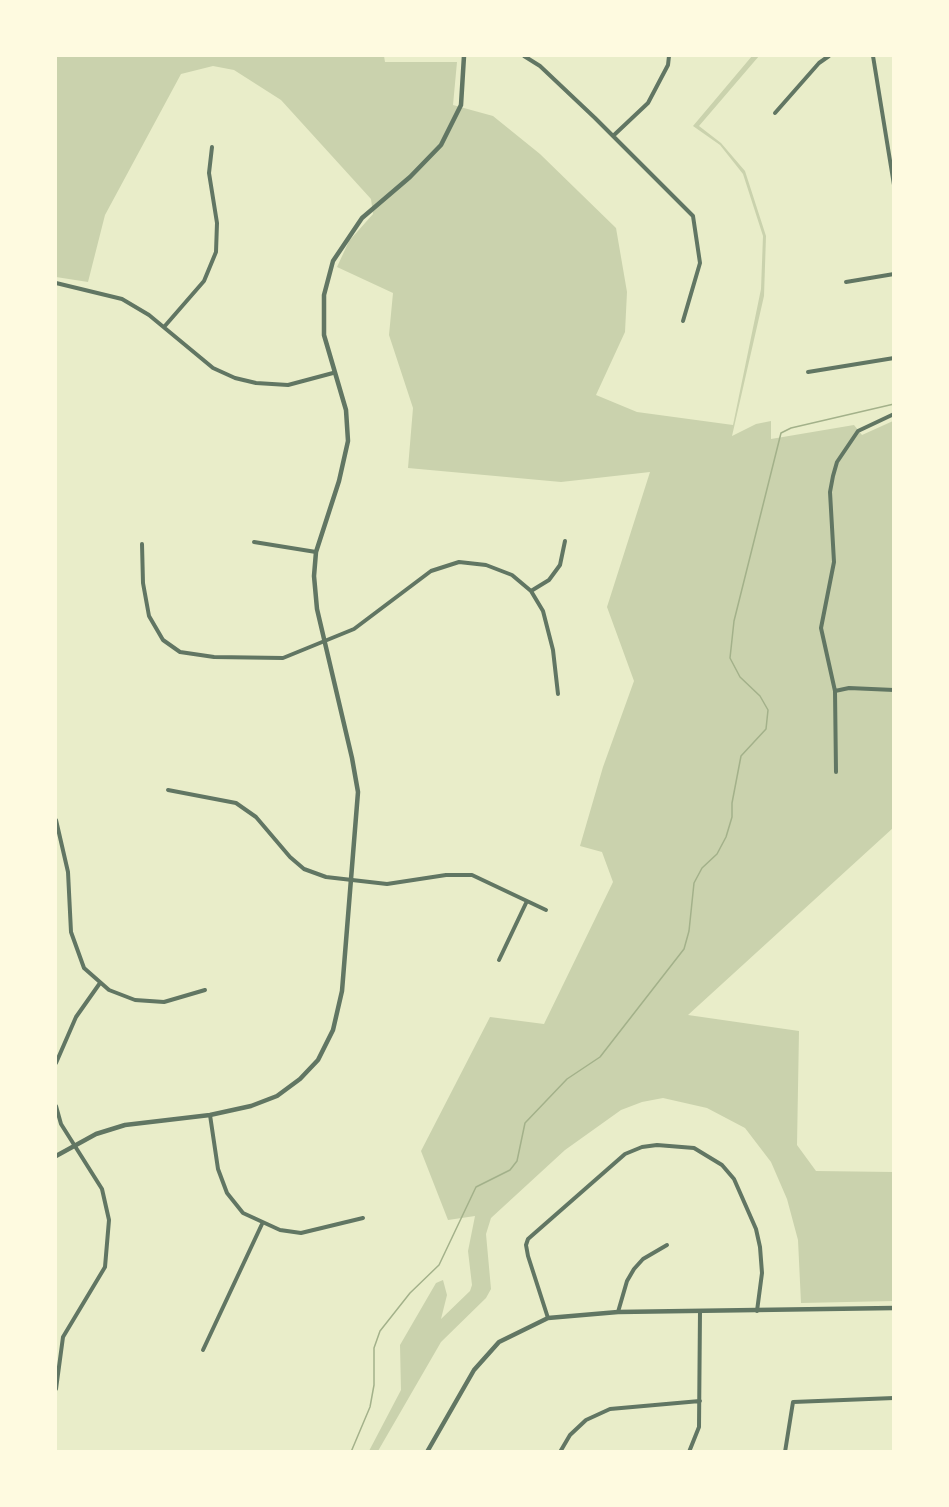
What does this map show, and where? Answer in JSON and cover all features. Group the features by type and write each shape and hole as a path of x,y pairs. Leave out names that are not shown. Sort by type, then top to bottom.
{"street":[{"path":"56,1156 75,1144 125,1125 210,1114 251,1106 277,1096 300,1079 318,1060 333,1030 342,991 358,792 317,609 314,576 316,552 339,481 348,441 346,410 333,373 324,335 324,295 333,261 362,218 410,177 441,145 461,105 464,56"},
{"path":"524,56 540,66 693,216 700,263 683,321"},
{"path":"613,136 648,103 668,65 669,56"},
{"path":"775,113 819,63 829,56"},
{"path":"873,56 894,185"},
{"path":"164,327 204,281 216,252 217,223 209,173 212,147"},
{"path":"846,282 894,274"},
{"path":"56,284 122,299 164,327 213,368 235,378 256,383 288,385 333,373"},
{"path":"808,372 894,358"},
{"path":"836,772 835,691 820,628 834,562 830,492 837,462 855,434 868,425 894,414"},
{"path":"531,591 549,580 560,565 565,542"},
{"path":"254,543 316,552"},
{"path":"142,544 142,583 149,616 163,640 180,652 214,657 283,658 324,639 354,629 431,571 459,562 486,565 512,575 531,591 543,611 553,650 558,694"},
{"path":"835,691 849,688 894,690"},
{"path":"168,790 236,802 256,817 304,869 326,877 387,884 446,875 472,875 546,910"},
{"path":"56,820 68,872 71,932 84,968 109,990 135,1000 164,1002 205,990"},
{"path":"499,960 527,901"},
{"path":"56,1063 76,1017 100,983"},
{"path":"56,1106 61,1124 102,1189 109,1220 105,1267 63,1337 56,1389"},
{"path":"210,1114 218,1169 227,1193 243,1213 262,1224 301,1233 363,1218"},
{"path":"548,1318 528,1256 526,1245 528,1239 625,1154 642,1147 657,1145 694,1148 722,1165 734,1179 756,1229 760,1247 762,1273 757,1311"},
{"path":"203,1350 262,1224"},
{"path":"618,1312 627,1281 634,1269 643,1259 667,1245"},
{"path":"428,1452 474,1370 499,1342 548,1318 618,1312 894,1308"},
{"path":"688,1452 699,1427 700,1311"},
{"path":"785,1452 793,1402 894,1398"},
{"path":"560,1452 570,1435 586,1420 610,1409 700,1401"}],"green space":[{"path":"56,56 384,56 385,62 457,62 453,105 493,116 540,154 616,228 627,292 625,332 596,395 637,412 733,425 761,289 763,236 743,174 720,145 693,126 752,56 759,56 699,126 721,143 745,171 766,236 764,296 732,436 756,424 771,421 771,439 854,425 862,435 893,421 893,828 688,1015 799,1031 797,1145 816,1171 893,1172 893,1301 801,1303 798,1240 787,1199 771,1162 745,1128 707,1108 663,1098 642,1102 621,1110 565,1150 491,1218 486,1234 491,1289 486,1298 441,1342 378,1451 369,1451 401,1390 400,1345 436,1283 443,1280 447,1295 441,1319 470,1291 472,1285 468,1251 475,1216 448,1220 421,1151 490,1017 544,1024 613,882 602,852 580,846 603,767 634,681 607,607 650,472 561,482 408,468 413,408 389,335 393,293 337,267 349,241 373,214 371,199 281,100 234,70 213,66 181,74 105,215 88,282 56,277"}],"waterway":[{"path":"351,1452 370,1407 374,1385 374,1348 380,1331 410,1293 439,1265 476,1187 510,1170 517,1161 525,1123 567,1079 600,1057 684,949 689,931 694,883 702,868 717,854 726,837 732,817 732,803 741,756 766,729 768,710 760,696 740,677 730,658 734,621 781,433 791,428 894,404"}]}
